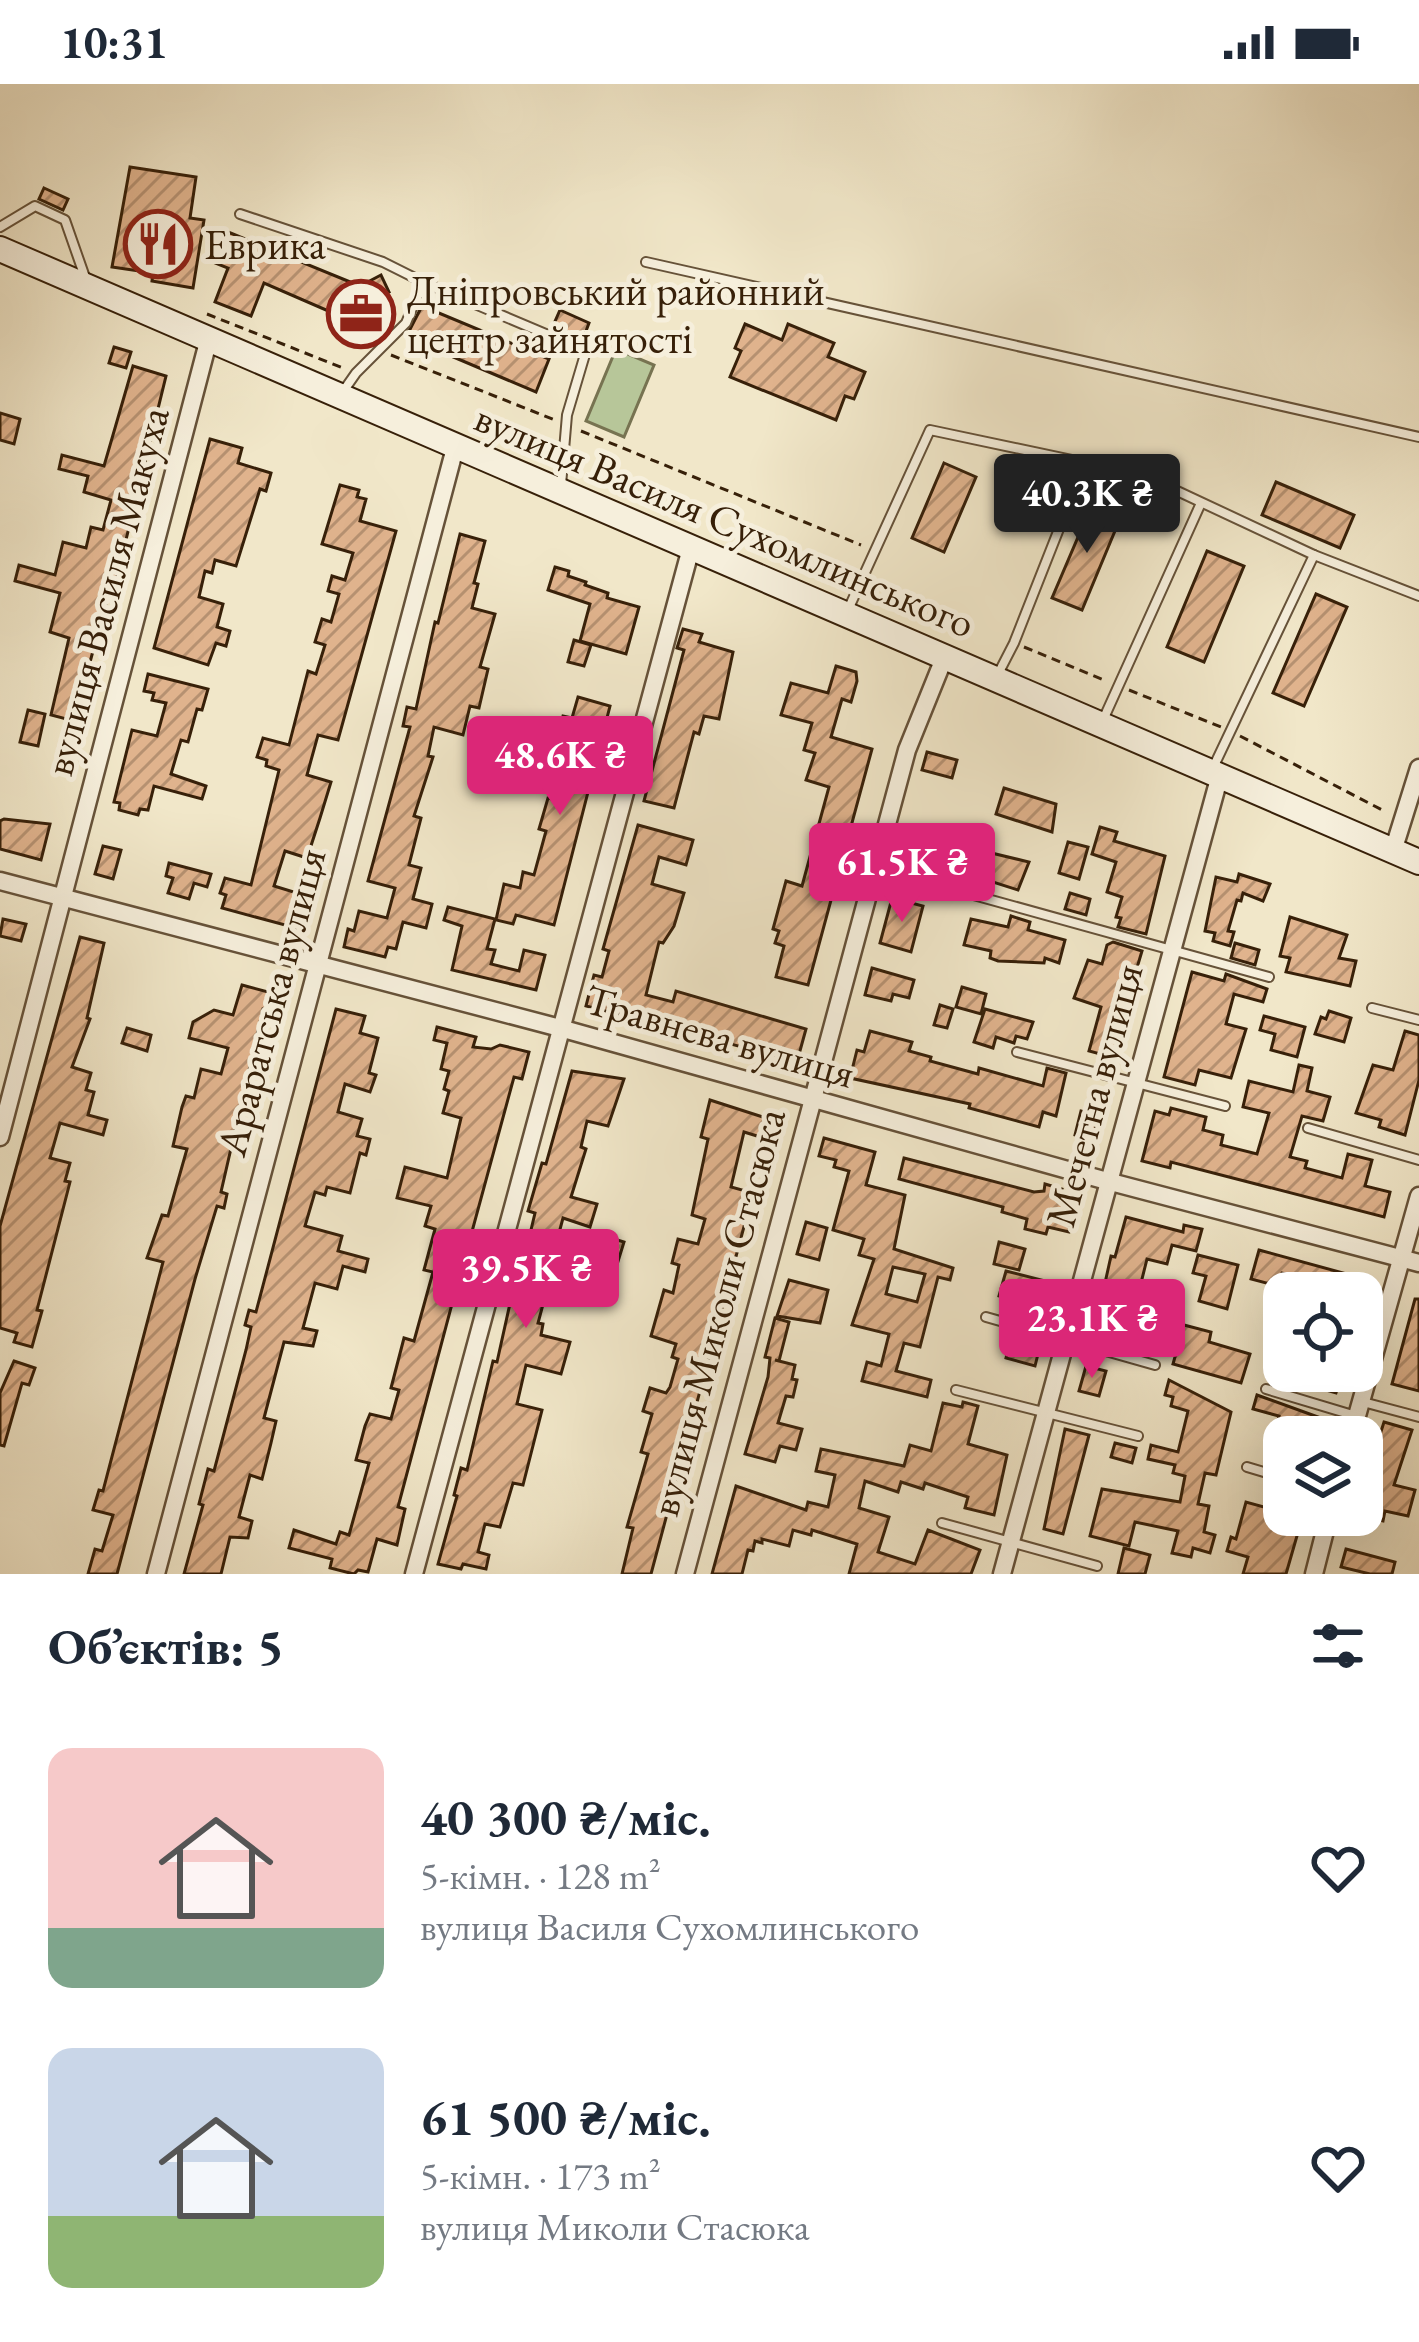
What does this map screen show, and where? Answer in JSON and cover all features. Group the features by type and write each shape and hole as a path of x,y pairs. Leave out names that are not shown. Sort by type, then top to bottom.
{"main road":[{"name":"вулиця Василя Сухомлинського","path":"0,249 1419,862"}],"street":[{"name":"вулиця Василя Макуха","path":"0,1137 208,342"},
{"name":"Араратська вулиця","path":"156,1574 455,448"},
{"path":"414,1574 691,548"},
{"name":"вулиця Миколи Стасюка","path":"685,1574 907,750 945,656"},
{"path":"1393,851 1419,768"},
{"name":"Мечетна вулиця","path":"1002,1574 1216,773"},
{"name":"Травнева вулиця","path":"0,881 560,1028 1411,1261"},
{"path":"1357,1416 1411,1261 1419,1196"},
{"path":"1314,1574 1324,1536"}],"lane":[{"path":"0,227 35,206 65,220 89,287"},
{"path":"240,214 383,262 586,351 566,425 560,493"},
{"path":"646,262 1419,437"},
{"path":"339,398 406,323 423,282"},
{"path":"847,613 930,430 1144,476 1419,596"},
{"path":"996,677 1014,644 1085,462"},
{"path":"1102,723 1201,502"},
{"path":"1216,773 1314,554"},
{"path":"874,868 1269,977"},
{"path":"1372,1008 1419,1020"},
{"path":"1017,1052 1226,1106"},
{"path":"1307,1128 1419,1160"},
{"path":"986,1317 1155,1365"},
{"path":"956,1390 1138,1436"},
{"path":"1280,1392 1419,1417"},
{"path":"1247,1467 1263,1472"},
{"path":"942,1523 1097,1566"}],"path":[{"path":"378,350 874,550"}],"green space":[{"path":"616,349 654,365 624,437 586,421"}],"building":[{"name":"Еврика","path":"130,167 196,177 190,218 204,220 193,288 152,281 153,273 112,267"},
{"path":"44,188 68,199 63,210 39,199"},
{"path":"228,232 360,286 381,275 389,292 380,296 383,302 370,308 373,314 356,323 264,283 251,316 215,302 228,268 215,263"},
{"path":"422,306 549,359 536,392 406,337"},
{"path":"560,310 589,323 583,339 553,326"},
{"path":"745,324 782,340 788,324 834,343 828,357 865,372 854,399 845,396 836,420 730,377"},
{"path":"114,347 131,352 126,368 109,363"},
{"path":"133,366 166,376 112,597 108,596 74,721 51,715 69,638 50,632 60,593 15,581 19,565 55,575 63,542 86,548 91,527 103,530 111,500 84,492 88,476 59,469 62,455 104,466"},
{"path":"0,413 20,419 14,444 0,440"},
{"path":"210,439 242,448 238,463 271,473 266,491 260,489 236,566 215,560 212,573 205,571 199,597 223,604 217,627 230,631 226,646 216,643 208,665 154,648"},
{"path":"944,463 976,477 944,552 912,538"},
{"path":"1276,482 1354,515 1340,548 1262,515"},
{"path":"340,485 359,490 357,497 366,499 360,521 396,531 338,740 318,735 307,775 331,782 307,858 285,851 274,886 297,893 292,912 299,915 296,928 222,908 226,895 220,893 225,878 251,885 279,770 257,757 263,738 289,745 308,671 316,674 325,645 315,642 322,619 331,622 339,594 328,591 332,576 345,580 353,553 322,544"},
{"path":"1093,502 1122,514 1082,610 1052,598"},
{"path":"460,534 485,541 472,608 495,614 480,667 488,669 479,708 470,706 463,735 434,727 428,756 433,757 414,816 421,818 409,865 421,868 413,899 432,904 426,928 403,922 396,949 388,947 385,957 344,947 359,911 387,918 395,888 368,881 410,727 403,726 407,707 416,709"},
{"path":"1207,551 1244,566 1204,662 1167,647"},
{"path":"555,567 608,593 607,598 639,607 626,654 580,641 590,604 548,590"},
{"path":"1316,594 1347,607 1304,706 1273,693"},
{"path":"683,629 702,634 699,642 733,652 719,719 704,716 699,734 694,732 674,808 644,801 684,650 677,648"},
{"path":"574,640 591,645 584,666 568,662"},
{"path":"836,666 856,672 857,681 851,702 842,699 831,737 872,749 808,985 776,977 784,946 775,943 779,931 773,929 786,881 802,886 829,787 806,780 815,753 804,750 812,723 781,715 791,683 828,693"},
{"path":"148,674 208,689 188,742 181,740 171,774 206,786 202,799 154,786 148,810 140,809 138,815 119,810 120,803 114,802 132,730 157,736 166,703 152,700 154,693 144,691"},
{"path":"578,697 610,706 554,925 516,915 513,924 496,920 504,884 520,888 523,872 534,875 546,831 539,829 548,798 559,801 567,769 550,765 563,716 572,718"},
{"path":"28,710 45,714 38,746 20,742"},
{"path":"927,752 957,760 952,778 922,770"},
{"path":"1004,788 1056,804 1052,832 996,814"},
{"path":"0,821 50,824 41,860 0,849"},
{"path":"638,825 693,840 686,865 659,857 652,884 684,893 674,926 663,943 659,942 646,995 673,1002 676,991 806,1029 795,1069 782,1066 784,1058 586,1006 594,975 602,977 609,951 603,949"},
{"path":"910,826 950,836 940,875 901,864"},
{"path":"1100,827 1117,832 1114,841 1165,856 1146,934 1118,927 1122,897 1107,892 1116,862 1092,854"},
{"path":"1068,842 1088,847 1079,879 1059,873"},
{"path":"103,846 121,850 113,879 95,874"},
{"path":"979,850 1029,862 1018,890 971,875"},
{"path":"169,863 211,874 207,887 194,883 189,899 168,893 173,878 166,876"},
{"path":"1239,874 1270,884 1263,901 1243,893 1241,901 1237,900 1228,931 1234,932 1230,946 1213,941 1215,933 1205,931 1216,877 1237,882"},
{"path":"1070,893 1090,899 1086,915 1065,909"},
{"path":"892,898 923,906 911,952 880,943"},
{"path":"448,907 495,919 487,949 495,950 491,964 519,971 524,950 545,955 536,990 452,970 462,926 444,920"},
{"path":"1011,916 1030,922 1028,930 1065,940 1059,963 1045,958 1044,963 998,961 990,958 991,951 964,945 971,919 1008,927"},
{"path":"1290,917 1347,935 1339,958 1356,961 1350,986 1286,972 1290,958 1280,956"},
{"path":"3,919 26,924 21,941 0,936"},
{"path":"80,937 104,943 90,1019 72,1067 91,1073 86,1090 94,1092 88,1115 107,1120 103,1135 60,1123 50,1158 70,1163 65,1181 70,1182 32,1347 14,1342 17,1333 0,1328 0,1226"},
{"path":"1113,942 1142,951 1117,1035 1121,1036 1115,1058 1089,1051 1101,1007 1074,998 1088,960 1102,964 1107,945"},
{"path":"1235,943 1259,950 1255,965 1231,958"},
{"path":"872,968 914,980 909,998 893,994 891,1001 865,995"},
{"path":"1192,972 1224,981 1226,974 1267,989 1263,1002 1234,994 1226,1024 1246,1029 1231,1078 1199,1070 1195,1085 1164,1077"},
{"path":"242,985 272,993 267,1010 263,1009 221,1192 227,1194 224,1208 217,1206 195,1279 117,1574 88,1574 95,1549 102,1551 113,1515 93,1510 99,1490 103,1491 163,1262 147,1258 162,1215 168,1216 187,1149 173,1146 182,1107 186,1096 194,1098 201,1069 221,1074 228,1048 189,1038 193,1022 214,1010 233,1015"},
{"path":"962,987 986,994 981,1014 956,1007"},
{"path":"940,1005 953,1009 947,1028 934,1025"},
{"path":"336,1009 365,1016 360,1033 378,1038 369,1073 376,1075 370,1092 345,1084 338,1112 362,1119 357,1136 370,1139 366,1155 360,1153 350,1193 327,1187 325,1195 315,1192 305,1226 342,1236 338,1251 368,1259 365,1272 343,1266 337,1289 315,1283 303,1328 317,1331 313,1346 284,1342 264,1418 276,1421 262,1479 250,1475 239,1517 252,1521 248,1538 230,1537 221,1574 184,1574 208,1469 214,1471 246,1350 249,1310 256,1312"},
{"path":"985,1009 1033,1022 1027,1039 1016,1036 1014,1043 996,1037 993,1048 974,1042"},
{"path":"1329,1011 1351,1018 1344,1042 1315,1034 1321,1017 1326,1019"},
{"path":"1264,1016 1305,1027 1297,1057 1271,1050 1275,1034 1260,1030"},
{"path":"437,1027 476,1037 473,1047 500,1045 529,1052 522,1079 514,1077 470,1239 459,1236 446,1285 456,1289 398,1507 405,1509 397,1545 377,1539 368,1572 354,1574 330,1568 332,1559 289,1548 294,1530 336,1544 340,1532 349,1535 369,1463 356,1460 365,1426 370,1414 391,1419 399,1390 391,1388 404,1338 414,1341 433,1272 424,1270 435,1229 425,1226 431,1206 397,1198 405,1167 447,1178 461,1118 443,1113 449,1071 441,1069 447,1043 434,1040"},
{"path":"127,1028 151,1035 147,1051 122,1043"},
{"path":"870,1031 912,1042 909,1051 931,1057 930,1061 978,1074 979,1068 1043,1086 1047,1068 1066,1073 1056,1116 1043,1112 1039,1127 969,1108 970,1104 850,1078 857,1050 864,1052"},
{"path":"1405,1031 1419,1035 1419,1080 1405,1135 1379,1127 1381,1120 1356,1113 1373,1065 1393,1070"},
{"path":"1299,1065 1312,1068 1307,1091 1330,1097 1323,1121 1302,1116 1290,1157 1307,1161 1305,1168 1342,1178 1348,1154 1372,1160 1365,1186 1390,1192 1384,1217 1171,1162 1170,1168 1142,1161 1155,1111 1169,1115 1171,1108 1206,1117 1203,1130 1223,1135 1221,1145 1257,1154 1269,1113 1243,1107 1249,1081 1293,1092"},
{"path":"572,1071 624,1079 608,1126 587,1121 581,1147 586,1149 571,1197 597,1204 590,1227 563,1218 546,1282 538,1323 543,1324 541,1335 570,1342 561,1374 526,1365 517,1404 542,1410 523,1485 513,1483 500,1527 485,1524 478,1552 489,1555 486,1569 438,1564 461,1468 467,1470 493,1361 497,1362 521,1254 525,1255 535,1213 528,1211"},
{"path":"710,1100 772,1120 767,1139 744,1132 731,1187 753,1193 651,1574 622,1574 633,1528 627,1527 648,1454 641,1452 652,1414 643,1411 650,1388 666,1393 678,1359 672,1357 676,1344 651,1336 664,1290 673,1293 679,1265 672,1263 678,1239 698,1244 705,1219 692,1215 708,1139 701,1137"},
{"path":"1081,1111 1099,1115 1092,1140 1075,1135"},
{"path":"824,1138 875,1152 866,1185 905,1195 894,1249 953,1268 950,1280 938,1277 920,1347 904,1343 896,1371 931,1380 927,1397 862,1381 867,1362 881,1366 889,1334 852,1325 874,1259 859,1255 864,1239 833,1230 849,1171 834,1167 836,1160 819,1156","holes":["893,1267 925,1274 917,1302 886,1294"]},
{"path":"904,1158 1034,1192 1044,1191 1045,1184 1062,1189 1059,1202 1075,1207 1069,1232 1025,1229 1027,1219 1002,1212 1003,1207 899,1179"},
{"path":"1126,1217 1183,1232 1184,1225 1202,1229 1196,1251 1172,1245 1167,1264 1147,1259 1139,1291 1152,1294 1149,1329 1128,1323 1125,1336 1095,1328 1111,1256 1115,1257"},
{"path":"806,1222 827,1228 819,1260 797,1254"},
{"path":"591,1232 624,1242 616,1268 583,1258"},
{"path":"999,1242 1025,1249 1019,1270 994,1264"},
{"path":"1259,1250 1339,1272 1263,1272 1263,1282 1251,1279"},
{"path":"1198,1255 1238,1265 1227,1309 1199,1301 1206,1276 1193,1273"},
{"path":"1006,1271 1061,1285 1054,1311 999,1296"},
{"path":"789,1280 828,1290 820,1323 777,1316"},
{"path":"1415,1299 1419,1299 1419,1391 1392,1384"},
{"path":"775,1318 789,1322 779,1361 795,1365 792,1379 797,1380 778,1423 802,1429 796,1450 780,1446 775,1462 745,1454 768,1377 770,1358 765,1357"},
{"path":"1184,1325 1211,1332 1209,1342 1250,1354 1241,1383 1173,1364"},
{"path":"1011,1339 1040,1346 1035,1366 1006,1358"},
{"path":"14,1361 35,1368 29,1385 22,1383 4,1446 0,1445 0,1393"},
{"path":"1086,1366 1106,1371 1099,1396 1079,1391"},
{"path":"1169,1380 1231,1412 1216,1475 1205,1473 1198,1504 1209,1506 1204,1532 1215,1535 1210,1553 1193,1548 1191,1557 1172,1553 1178,1531 1135,1522 1129,1546 1090,1536 1102,1489 1180,1502 1185,1476 1173,1473 1175,1465 1148,1459 1151,1445 1178,1452 1188,1411 1171,1406 1173,1397 1165,1395"},
{"path":"1257,1395 1315,1416 1279,1416 1253,1409"},
{"path":"963,1402 978,1406 968,1444 1007,1455 994,1515 965,1508 968,1497 925,1483 923,1489 901,1482 898,1492 865,1481 859,1508 889,1517 878,1552 915,1564 928,1530 980,1550 971,1574 849,1574 857,1544 812,1530 811,1535 793,1530 789,1546 755,1541 742,1574 712,1574 736,1486 806,1510 808,1502 828,1507 835,1475 816,1471 821,1449 904,1466 910,1445 931,1451 943,1403 962,1407"},
{"path":"1383,1425 1412,1430 1394,1485 1415,1490 1408,1516 1385,1511 1383,1521"},
{"path":"1065,1429 1089,1435 1063,1534 1044,1529"},
{"path":"1115,1443 1136,1448 1132,1463 1111,1457"},
{"path":"1246,1502 1263,1507 1263,1536 1297,1536 1286,1574 1243,1574 1248,1557 1227,1551 1231,1537 1236,1539"},
{"path":"1124,1548 1150,1555 1145,1574 1118,1574"},
{"path":"1346,1549 1395,1562 1392,1574 1341,1567"}],"place":[{"name":"Еврика","path":"158,244"},
{"name":"Дніпровський районний центр зайнятості","path":"361,314"}]}
